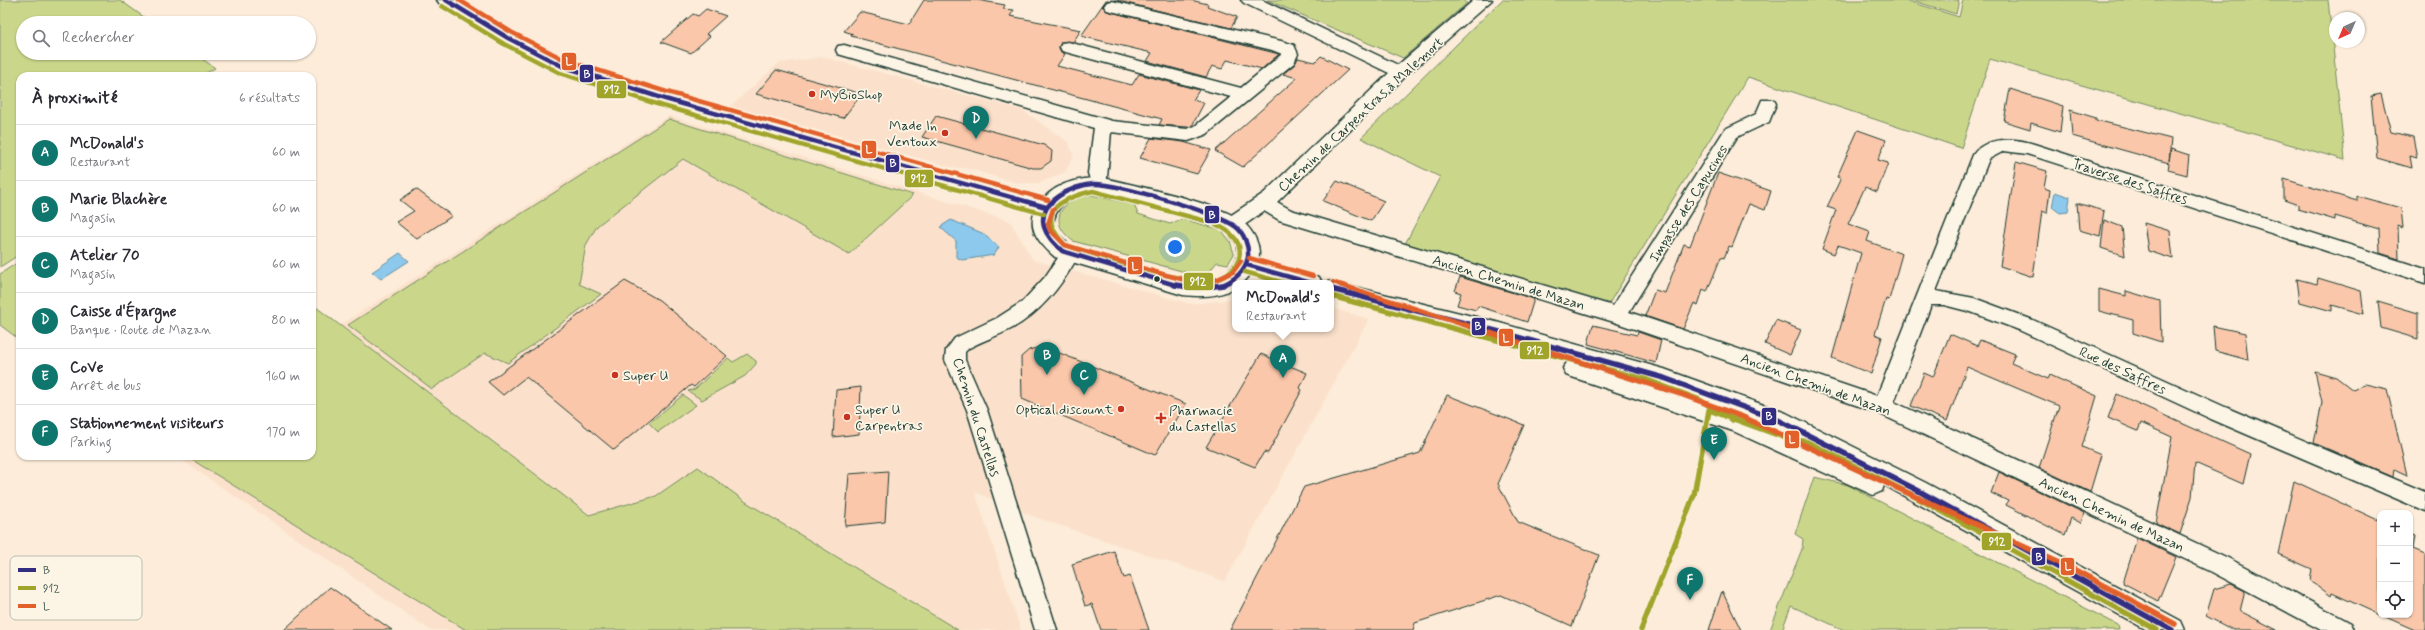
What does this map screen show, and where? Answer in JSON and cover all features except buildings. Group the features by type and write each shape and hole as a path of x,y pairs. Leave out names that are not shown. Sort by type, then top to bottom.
{"main road":[{"path":"446,0 508,38 562,66 665,100 1046,208"},
{"path":"1232,281 1212,289 1196,290 1070,254 1055,247 1044,233 1041,224 1046,208 1057,195 1072,188 1099,185 1216,216 1233,224 1247,238 1250,256 1247,265 1234,280"},
{"path":"1247,265 1300,280"},
{"path":"1334,290 1373,301 1741,424 2072,576 2172,630"}],"street":[{"path":"1249,0 1400,72"},
{"name":"Chemin de Carpentras à Malemort","path":"1233,224 1264,202 1400,72 1484,0"},
{"path":"844,50 1103,125 1188,135 1201,130 1288,59 1290,54 1288,49 1112,6"},
{"path":"1068,47 1245,95"},
{"name":"Impasse des Capucines","path":"1617,315 1731,133 1763,118 1768,104"},
{"path":"1099,185 1097,173 1103,125"},
{"name":"Traverse des Saffres","path":"1924,298 1982,155 2002,145 2028,148 2425,276"},
{"name":"Ancien Chemin de Mazan","path":"1264,202 1285,215 1617,315 1882,406 2220,564 2343,630"},
{"name":"Chemin du Castellas","path":"1046,630 977,410 955,360 956,350 962,343 1010,320 1029,306 1058,276 1070,254"},
{"path":"1882,406 1924,298"},
{"name":"Rue des Saffres","path":"1924,298 1944,298 1974,305 2026,325 2218,413 2425,502"}],"shaded area":[{"path":"823,57 1022,110 1068,142 1074,155 1065,172 1040,183 1017,183 970,169 951,167 731,106 779,63"},
{"path":"669,116 1010,221 1033,260 1191,304 1232,299 1232,332 1334,332 1334,309 1369,319 1225,581 1026,514 975,492 1021,630 430,630 182,460 316,460 316,340"}],"green space":[{"path":"0,0 120,0 142,16 16,16 16,60 204,60 215,68 208,72 16,72 16,257 0,267"},
{"path":"1267,0 1462,0 1467,3 1403,58"},
{"path":"1502,0 1905,0 1959,17 1963,0 2328,0 2329,48 2333,48 2345,160 1990,59 1961,148 1748,77 1608,305 1405,244 1440,177 1361,138"},
{"path":"1911,0 1959,0 1956,14"},
{"path":"669,119 913,195 849,254 683,159 597,226 586,245 579,284 601,294 508,363 485,353 432,389 348,325"},
{"path":"1092,195 1134,205 1138,214 1170,224 1182,219 1215,228 1222,231 1230,241 1234,254 1228,264 1217,262 1209,272 1209,275 1196,275 1073,241 1060,225 1059,218 1061,211 1073,200"},
{"path":"16,264 16,337 0,325 0,274"},
{"path":"316,307 589,515 656,496 698,467 746,502 958,630 466,630 192,460 316,460"},
{"path":"747,354 756,361 756,364 745,376 702,400 688,391 695,389 728,358 733,362"},
{"path":"683,395 696,405 658,432 649,423"},
{"path":"1814,477 1848,485 2118,625 2119,630 1844,630 1791,606 1782,630 1770,630 1802,549 1803,539 1795,534"}],"water":[{"path":"2055,192 2070,197 2068,212 2060,213 2052,207"},
{"path":"951,220 982,233 999,247 994,255 962,260 956,257 956,241 940,227"},
{"path":"400,253 409,261 381,279 372,272"}],"transit line":[{"name":"B","path":"446,0 508,38 562,66 665,99 1046,207"},
{"name":"L","path":"459,0 511,32 565,60 667,92 1048,200"},
{"name":"912","path":"442,6 504,44 560,73 663,106 1044,214"},
{"name":"B","path":"1093,184 1108,186 1175,203 1211,215 1236,227 1241,232 1247,244 1248,256 1244,268 1232,280"},
{"name":"B","path":"1093,184 1066,193 1055,199 1047,207 1043,217 1044,227 1050,238 1062,251 1183,287 1206,288 1228,283 1232,280"},
{"name":"912","path":"1093,191 1213,223 1228,231 1237,240 1240,247 1239,260 1231,271 1218,279 1210,281 1184,280 1065,245 1055,234 1051,225 1050,216 1054,209 1061,203 1070,198 1093,191"},
{"name":"L","path":"1053,209 1048,224 1050,230 1065,245 1159,273 1192,282 1211,282 1233,272 1241,261"},
{"name":"L","path":"1249,258 1313,276"},
{"name":"B","path":"1247,265 1300,280"},
{"name":"912","path":"1245,272 1274,280"},
{"name":"L","path":"1334,282 1683,395 1743,417 2075,570 2175,624"},
{"name":"B","path":"1334,290 1496,331 1664,378 1778,420 1917,490 2172,630"},
{"name":"912","path":"1334,297 1647,380 1700,400 1732,420"},
{"name":"912","path":"1641,630 1694,495 1707,413 1709,410 1783,437 1807,442 1914,496 2157,630"}],"place":[{"name":"MyBioShop","path":"812,94"},
{"name":"Made In Ventoux","path":"945,133"},
{"name":"Caisse d'Épargne","path":"976,139"},
{"name":"Super U","path":"615,375"},
{"name":"Marie Blachère","path":"1047,375"},
{"name":"McDonald's","path":"1283,378"},
{"name":"Atelier 70","path":"1084,395"},
{"name":"Optical discount","path":"1121,409"},
{"name":"Super U Carpentras","path":"847,417"},
{"name":"Pharmacie du Castellas","path":"1161,418"},
{"name":"CoVe","path":"1714,460"},
{"name":"Stationnement visiteurs","path":"1690,600"}]}
